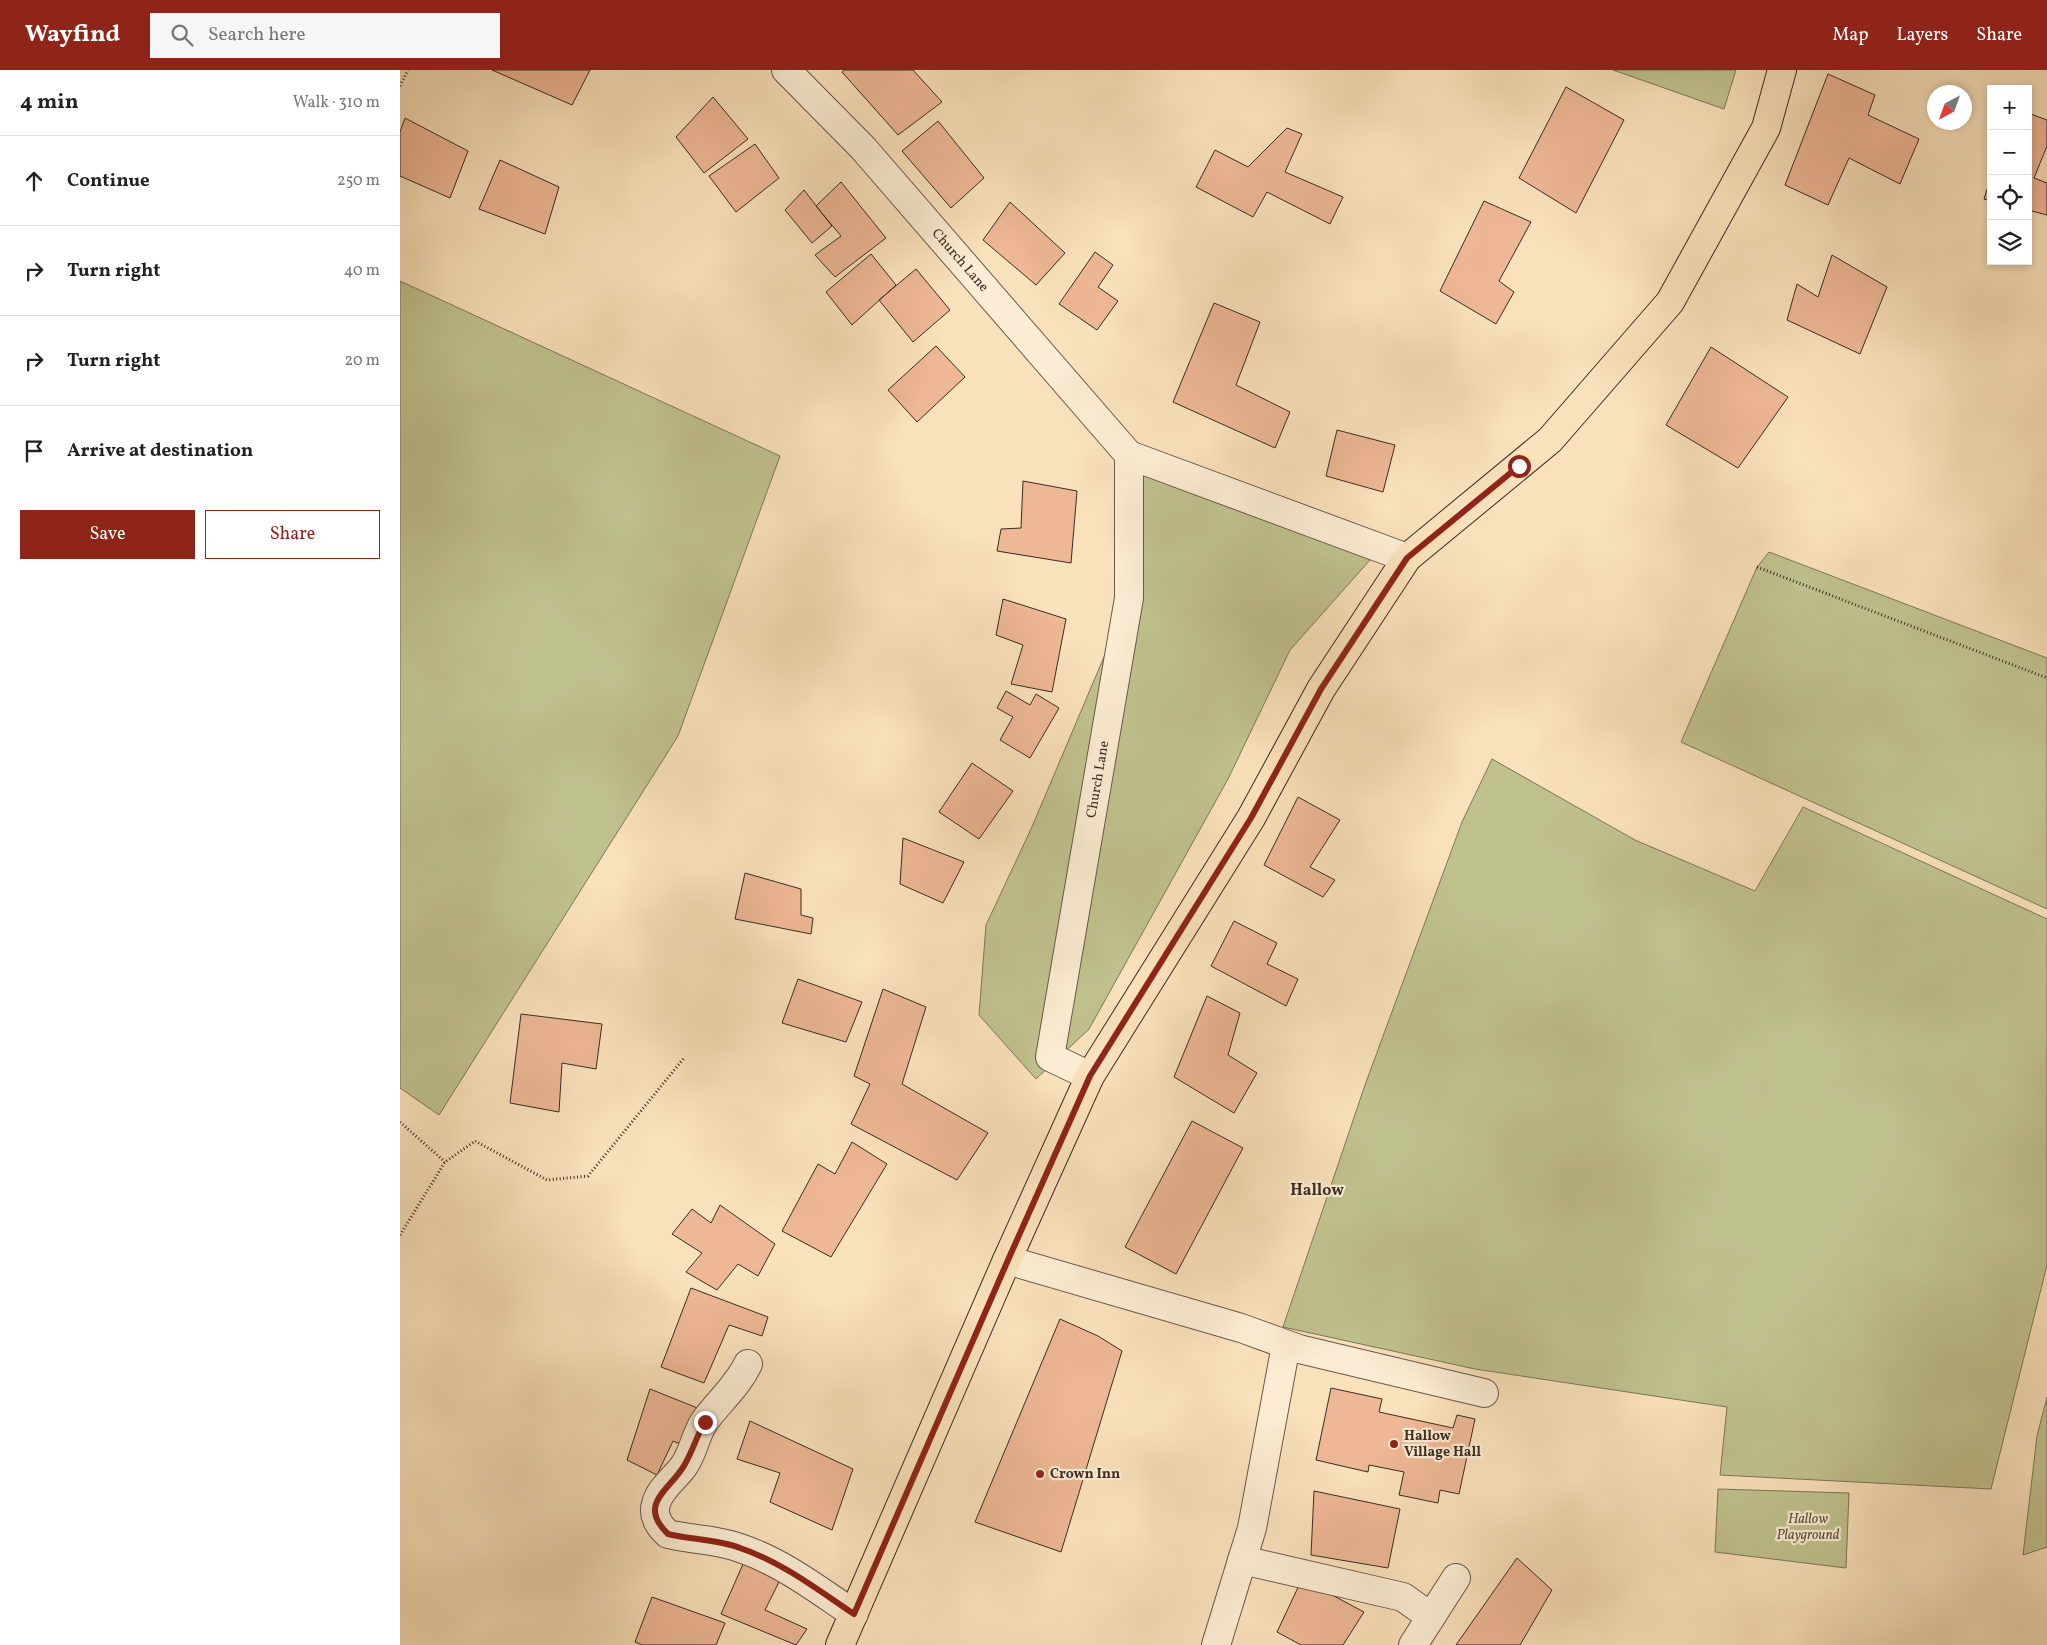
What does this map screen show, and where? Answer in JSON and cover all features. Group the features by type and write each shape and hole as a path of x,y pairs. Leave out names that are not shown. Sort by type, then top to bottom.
{"main road":[{"path":"840,1645 1090,1076 1251,818 1321,689 1407,558 1550,440 1670,302 1766,128 1782,70"}],"street":[{"name":"Church Lane","path":"786,70 863,148 1129,455 1407,558"},
{"name":"Church Lane","path":"1090,1076 1050,1057 1129,598 1129,455"},
{"path":"1008,1260 1241,1328 1286,1345 1484,1393"},
{"path":"1216,1645 1252,1528 1286,1345"},
{"path":"748,1364 740,1380 705,1422 684,1465 661,1492 655,1505 655,1514 661,1527 668,1534 739,1547 763,1557 788,1570 854,1614"},
{"path":"1242,1560 1403,1597 1431,1617"},
{"path":"1414,1645 1456,1578"}],"path":[{"path":"400,86 408,70"},
{"path":"1757,567 2047,678"},
{"path":"400,1235 445,1162 476,1141 547,1180 588,1176 684,1058"},
{"path":"401,1123 445,1162"}],"green space":[{"path":"1613,70 1736,70 1724,109"},
{"path":"400,281 780,456 678,736 439,1115 400,1088"},
{"path":"1129,455 1370,560 1290,650 1228,779 1089,1029 1036,1079 979,1015 986,925 1031,829 1129,598"},
{"path":"1769,552 2047,658 2047,909 1681,742 1757,567"},
{"path":"1492,759 1635,840 1755,891 1803,807 2047,919 2047,1265 1991,1489 1720,1475 1727,1407 1475,1369 1283,1327 1365,1085 1462,822"},
{"path":"2047,1397 2047,1547 2023,1555 2037,1436"},
{"name":"Hallow Playground","path":"1718,1489 1849,1493 1846,1568 1715,1552"}],"building":[{"path":"492,70 590,70 572,105"},
{"path":"844,70 913,70 942,102 898,135 842,72"},
{"path":"1828,74 1875,95 1868,115 1919,139 1900,184 1849,158 1828,205 1785,185"},
{"path":"1566,87 1624,120 1576,213 1519,178"},
{"path":"713,97 748,139 704,173 676,137"},
{"path":"2032,114 2047,120 2047,146 2034,178 2047,183 2047,215 2032,211"},
{"path":"405,118 468,151 450,198 400,176 400,132"},
{"path":"938,121 984,178 951,208 902,151"},
{"path":"1287,128 1302,134 1285,172 1343,197 1330,224 1267,192 1253,217 1196,187 1215,150 1248,167"},
{"path":"755,144 779,178 736,212 709,176"},
{"path":"500,160 559,187 545,234 479,209"},
{"path":"841,182 886,238 835,277 815,255 841,236 816,206"},
{"path":"804,190 832,226 812,243 785,210"},
{"path":"1484,201 1531,222 1499,281 1514,292 1496,324 1440,291"},
{"path":"1010,202 1065,253 1036,285 983,240"},
{"path":"1095,252 1113,265 1098,287 1118,301 1097,330 1059,304"},
{"path":"871,254 896,285 852,325 826,292"},
{"path":"1832,255 1887,287 1860,354 1787,320 1797,284 1818,297"},
{"path":"916,269 950,310 913,342 879,300"},
{"path":"1214,303 1260,322 1236,385 1290,412 1275,448 1173,402"},
{"path":"936,346 965,377 917,422 888,390"},
{"path":"1711,347 1788,397 1738,468 1666,425"},
{"path":"1337,430 1395,445 1383,492 1326,476"},
{"path":"1023,481 1077,491 1071,563 997,551 1001,529 1021,528"},
{"path":"1003,599 1066,619 1052,692 1011,684 1023,645 996,635"},
{"path":"1006,691 1030,705 1036,694 1059,708 1030,758 1000,740 1013,717 997,708"},
{"path":"972,763 1013,791 979,839 939,812"},
{"path":"1298,797 1340,820 1310,867 1335,880 1323,897 1264,865"},
{"path":"903,838 964,862 943,903 900,884"},
{"path":"745,873 801,889 801,915 813,918 811,934 735,919"},
{"path":"1234,921 1277,943 1267,964 1298,979 1286,1006 1211,966"},
{"path":"798,979 862,1002 846,1042 782,1023"},
{"path":"883,989 926,1007 902,1084 988,1133 957,1180 851,1124 870,1084 854,1076"},
{"path":"1207,996 1240,1013 1228,1055 1257,1073 1234,1113 1174,1077"},
{"path":"521,1014 602,1024 596,1069 562,1063 559,1112 510,1103"},
{"path":"1192,1121 1243,1148 1176,1274 1125,1247"},
{"path":"852,1142 887,1164 831,1257 782,1231 818,1164 835,1174"},
{"path":"720,1205 775,1244 758,1276 738,1264 717,1290 686,1272 702,1253 672,1234 692,1209 711,1223"},
{"path":"691,1288 768,1317 762,1336 729,1325 704,1383 661,1367"},
{"name":"Crown Inn","path":"1060,1319 1098,1336 1122,1351 1061,1552 975,1522"},
{"name":"Hallow Village Hall","path":"1331,1388 1382,1399 1379,1412 1453,1428 1457,1415 1475,1419 1459,1494 1440,1490 1438,1503 1399,1495 1404,1472 1369,1465 1368,1472 1316,1460"},
{"path":"650,1389 700,1409 687,1447 673,1441 657,1475 627,1460"},
{"path":"750,1421 853,1469 832,1530 770,1502 780,1473 737,1459"},
{"path":"1314,1491 1400,1509 1388,1568 1311,1555"},
{"path":"747,1555 783,1574 765,1610 807,1629 796,1645 721,1614"},
{"path":"1517,1558 1552,1590 1520,1645 1456,1645"},
{"path":"1302,1579 1364,1612 1343,1645 1301,1645 1277,1632"},
{"path":"652,1597 725,1623 716,1645 642,1645 635,1642"}],"place":[{"name":"Hallow Village Hall","path":"1394,1444"},
{"name":"Crown Inn","path":"1040,1474"}],"district":[{"name":"Hallow","path":"1317,1191"}],"route":[{"path":"705,1422 684,1465 661,1492 655,1505 655,1514 661,1527 668,1534 678,1537 707,1540 739,1547 763,1557 788,1570 854,1614 1090,1076 1251,818 1321,689 1407,558 1519,466"}]}
